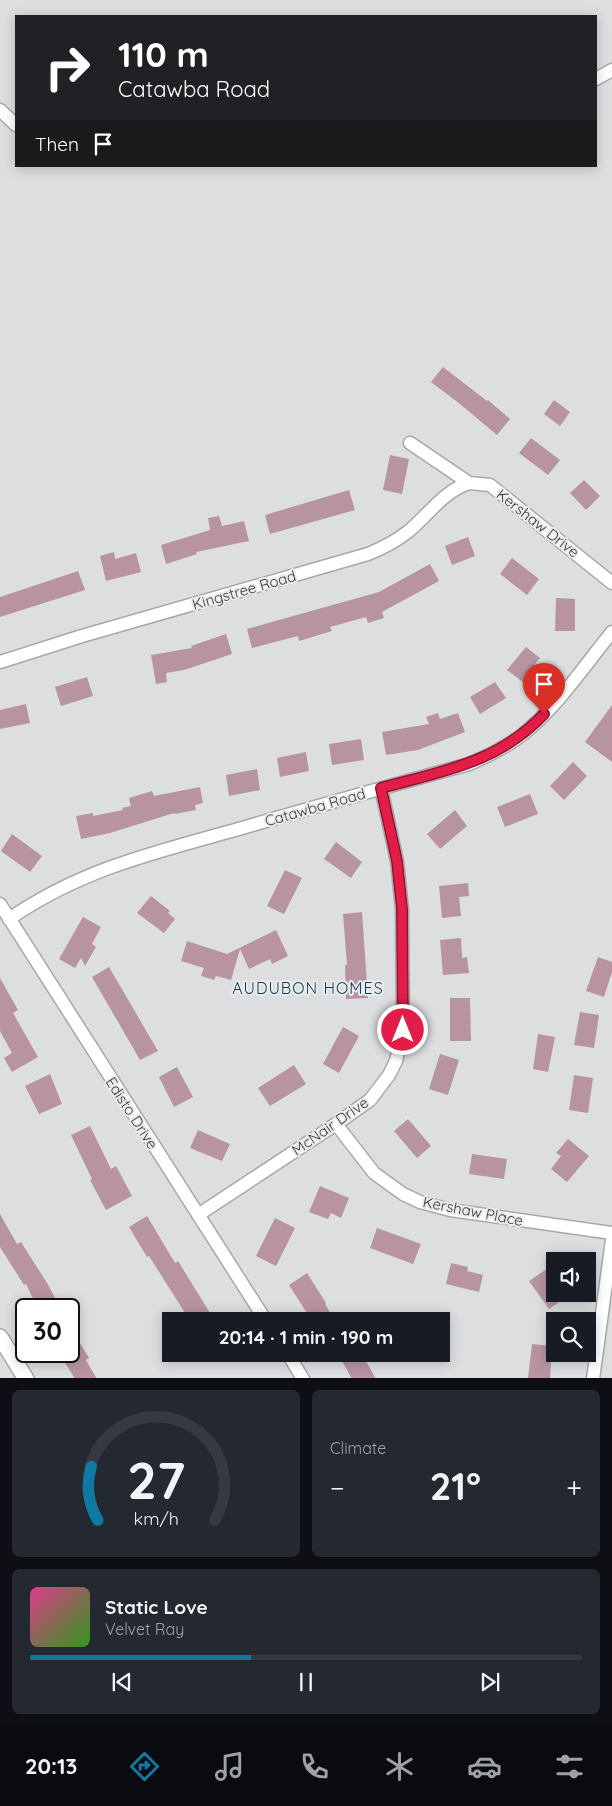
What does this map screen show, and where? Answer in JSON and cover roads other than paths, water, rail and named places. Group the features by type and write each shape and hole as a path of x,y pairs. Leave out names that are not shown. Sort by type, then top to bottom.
{"street":[{"path":"597,78 612,70"},
{"path":"0,110 15,123"},
{"name":"Kershaw Drive","path":"410,443 469,483 490,485 612,583"},
{"name":"Kingstree Road","path":"0,662 82,636 368,554 397,540 450,492 459,486 469,483"},
{"name":"Catawba Road","path":"9,919 60,888 117,864 469,764 506,746 523,734 542,716 612,632"},
{"name":"McNair Drive","path":"198,1215 370,1100 380,1088 396,1061 403,1030 402,909 397,861 381,788"},
{"name":"Edisto Drive","path":"0,904 260,1312"},
{"name":"Kershaw Place","path":"336,1124 374,1174 388,1185 420,1202 450,1210 612,1233"},
{"path":"592,1378 612,1240"},
{"path":"0,1337 26,1378"},
{"path":"293,1362 304,1378"}],"district":[{"name":"AUDUBON HOMES","path":"308,988"}]}
